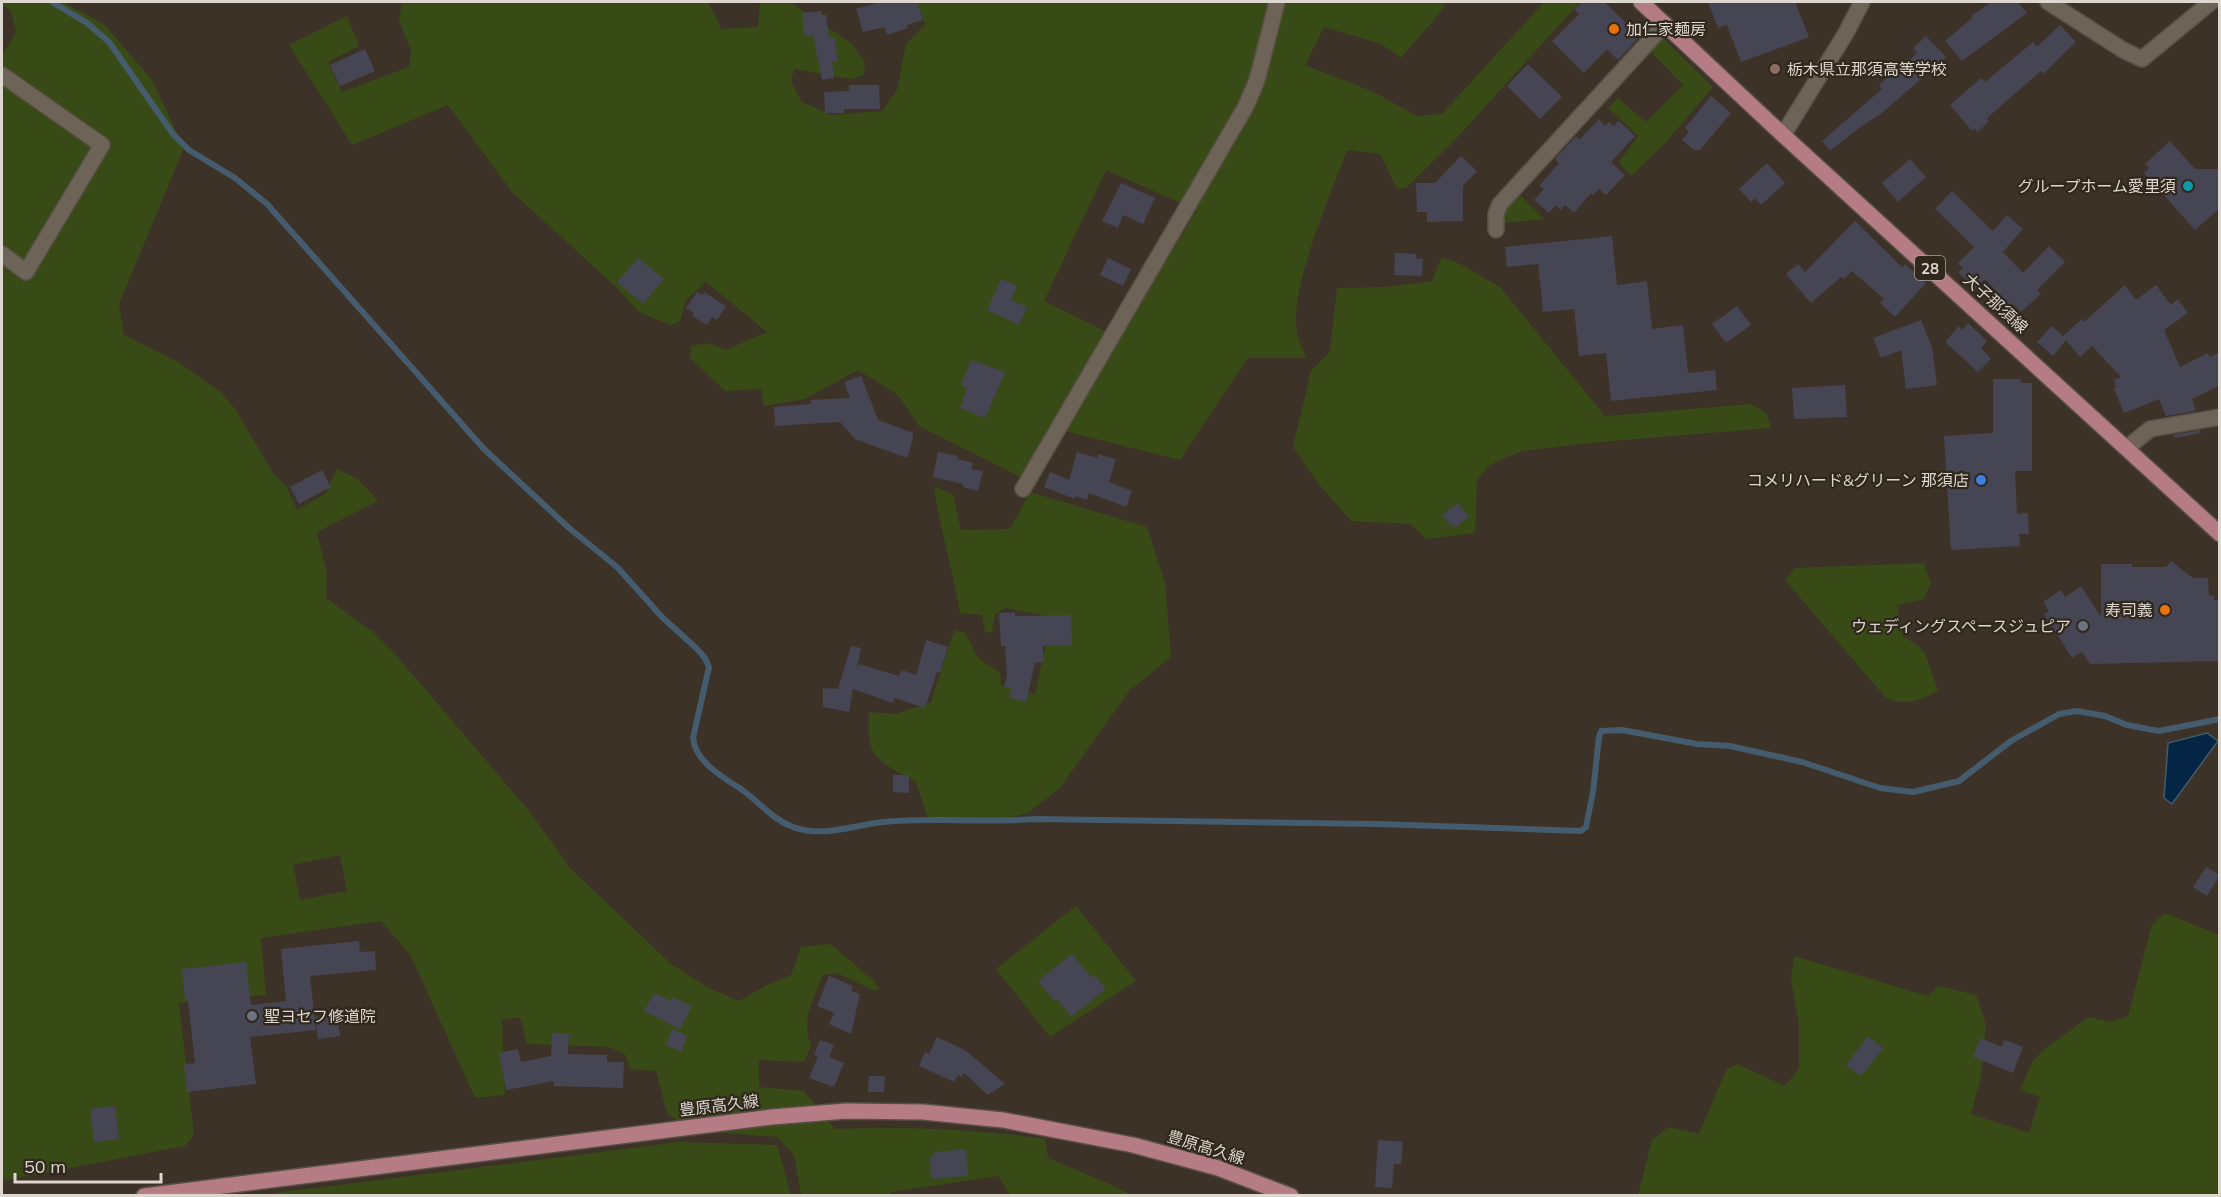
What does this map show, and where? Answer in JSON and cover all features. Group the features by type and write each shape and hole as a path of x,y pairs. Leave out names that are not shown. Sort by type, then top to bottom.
{"main road":[{"name":"大子那須線","path":"1641,2 1783,135 2220,534"},
{"name":"豊原高久線","path":"144,1196 750,1119 846,1111 924,1112 1003,1120 1133,1145 1218,1168 1291,1196"}],"street":[{"path":"1023,489 1246,106 1257,80 1277,2"},
{"path":"1783,135 1846,33 1862,2"},
{"path":"2048,2 2123,50 2142,59 2211,2"},
{"path":"1496,230 1496,214 1500,204 1665,24"},
{"path":"2,76 102,145 26,272 2,254"},
{"path":"2127,448 2150,429 2220,417"}],"green space":[{"path":"2,2 63,2 104,24 152,80 184,148 119,304 124,335 178,362 221,392 236,410 274,475 286,485 297,510 325,494 337,469 358,479 378,501 317,532 327,574 326,598 373,632 396,655 529,811 571,869 671,964 709,988 739,1001 791,975 801,947 830,944 873,980 879,989 875,991 837,973 823,975 808,1018 807,1027 811,1046 804,1062 759,1060 759,1087 804,1091 835,1129 941,1129 1045,1139 1048,1158 1131,1195 1010,1195 998,1176 891,1192 891,1195 801,1195 794,1155 777,1137 689,1130 667,1113 656,1071 630,1069 625,1054 609,1047 527,1044 520,1017 502,1020 505,1095 475,1098 411,956 381,921 261,938 266,995 179,1003 194,1135 185,1146 2,1181 2,56 16,32 11,11","holes":["340,855 347,891 300,900 293,865"]},
{"path":"402,2 708,2 722,29 758,27 760,2 790,2 852,44 865,62 864,75 851,79 794,69 791,82 802,102 831,115 882,111 897,90 906,44 925,24 915,2 1445,2 1444,8 1401,58 1381,44 1324,27 1305,65 1374,92 1417,116 1442,114 1544,2 1580,2 1455,140 1406,188 1397,189 1380,154 1347,150 1313,241 1299,291 1296,313 1297,332 1306,358 1248,358 1180,460 1053,428 1020,477 919,426 898,395 858,370 805,399 764,406 761,389 725,391 690,358 691,346 707,343 726,350 767,332 706,282 686,300 680,321 671,325 639,312 617,288 512,192 448,105 352,145 289,45 347,16 359,46 328,62 342,92 409,67 411,51 399,20","holes":["1106,170 1197,210 1119,338 1044,301"]},
{"path":"1663,38 1713,87 1666,142 1631,176 1619,162 1638,136 1608,108 1618,98 1646,122 1683,85 1649,50"},
{"path":"1519,194 1544,219 1502,223 1505,206"},
{"path":"1441,258 1464,266 1500,287 1605,416 1751,404 1767,414 1771,428 1522,451 1490,465 1477,480 1475,533 1426,539 1411,524 1351,521 1317,482 1293,447 1311,371 1330,352 1337,288 1385,287 1432,281"},
{"path":"934,486 953,495 961,530 1010,529 1030,492 1147,527 1165,582 1171,657 1130,690 1060,788 1028,813 1001,820 928,818 916,782 881,761 873,751 870,742 869,712 896,714 931,702 954,631 965,632 978,658 1000,673 1001,685 1035,694 1052,617 1005,608 995,614 992,633 985,632 982,615 960,613"},
{"path":"1924,563 1931,583 1924,599 1897,605 1903,636 1920,647 1926,656 1938,690 1919,700 1898,702 1885,697 1785,580 1795,568"},
{"path":"1076,906 1136,981 1050,1037 996,969"},
{"path":"2165,913 2219,935 2219,1195 1638,1196 1652,1140 1669,1127 1699,1134 1726,1070 1737,1064 1785,1086 1799,1068 1799,1025 1791,979 1794,956 1928,996 1938,986 1976,995 1986,1025 1981,1077 1971,1114 2029,1133 2040,1097 2020,1090 2032,1062 2044,1049 2089,1017 2111,1022 2128,1016 2152,924"},
{"path":"679,1142 777,1145 791,1195 260,1195"}],"water":[{"path":"2207,733 2218,741 2172,804 2164,798 2168,743"}],"building":[{"path":"880,2 917,2 923,20 887,35 884,27 863,32 856,9"},
{"path":"1582,2 1604,2 1640,36 1618,60 1607,49 1584,73 1552,41 1579,14 1574,9"},
{"path":"1708,2 1795,2 1809,37 1741,62 1727,25 1718,28"},
{"path":"1991,2 2018,2 2027,13 1962,61 1945,41 1972,18 1971,16"},
{"path":"821,11 822,15 826,15 829,37 834,37 838,61 832,62 834,78 822,80 813,35 804,36 802,13"},
{"path":"2060,25 2076,42 2043,74 2041,71 1987,118 1989,121 1978,132 1974,128 1972,131 1950,105 1981,78 1985,82 2033,42 2037,47"},
{"path":"1926,36 1946,57 1882,113 1830,151 1822,141 1882,89 1879,85 1891,74 1893,76 1917,53 1913,48"},
{"path":"365,49 375,71 340,86 330,65"},
{"path":"1528,64 1562,97 1540,119 1507,86"},
{"path":"849,85 879,85 880,109 844,109 844,113 825,113 824,92 849,91"},
{"path":"1711,96 1731,113 1700,150 1694,150 1682,140 1689,131 1685,128"},
{"path":"1599,119 1605,126 1609,122 1613,126 1619,121 1635,136 1611,162 1625,175 1606,195 1599,189 1593,195 1591,193 1574,213 1565,205 1561,210 1556,205 1549,213 1534,200 1544,189 1539,186 1559,163 1555,159 1576,136 1579,140"},
{"name":"グループホーム愛里須","path":"2170,141 2195,169 2220,169 2220,208 2195,230 2144,173 2149,168 2145,164"},
{"path":"1461,156 1477,171 1463,186 1463,221 1427,222 1427,212 1417,212 1416,183 1435,183"},
{"path":"1910,159 1926,177 1898,202 1882,183"},
{"path":"1767,163 1785,183 1761,205 1755,198 1751,202 1739,189"},
{"path":"1121,183 1155,198 1143,224 1123,215 1118,228 1102,221"},
{"path":"1952,191 1993,231 2007,215 2023,229 2003,252 2023,273 2049,246 2065,262 2037,290 2041,294 2021,312 2013,304 2011,306 1985,279 1975,289 1958,272 1963,268 1958,263 1974,247 1935,209"},
{"path":"1855,221 1902,267 1905,264 1926,283 1895,317 1880,303 1884,299 1852,271 1844,279 1841,277 1811,303 1786,274 1798,264 1805,272"},
{"path":"1612,236 1617,285 1647,281 1652,329 1683,325 1688,373 1715,370 1717,390 1611,401 1606,353 1579,356 1574,309 1543,312 1538,264 1507,267 1505,247"},
{"path":"1395,253 1416,254 1416,258 1423,259 1422,276 1394,275"},
{"path":"638,258 664,279 643,304 617,282"},
{"path":"1108,258 1131,269 1123,286 1100,275"},
{"path":"1001,279 1017,286 1011,300 1027,307 1019,325 987,310"},
{"path":"2125,285 2136,300 2156,285 2171,305 2178,299 2188,313 2164,330 2180,367 2208,353 2210,357 2220,352 2220,385 2192,399 2196,411 2166,416 2159,399 2124,413 2114,389 2116,387 2114,380 2121,377 2092,346 2080,357 2066,340 2053,356 2037,342 2052,326 2063,336 2082,319 2084,322"},
{"path":"697,292 702,295 704,292 726,306 717,320 712,317 707,325 692,316 694,313 686,308"},
{"path":"1737,306 1751,325 1726,343 1712,324"},
{"path":"1921,320 1932,347 1937,385 1906,389 1901,350 1881,358 1873,338"},
{"path":"1968,323 1987,341 1981,348 1991,359 1978,372 1945,342 1959,326 1962,330"},
{"path":"971,360 1005,372 985,418 960,408 967,388 961,385"},
{"path":"861,376 878,420 913,433 907,458 855,439 840,422 775,426 774,407 811,404 811,400 850,398 844,382"},
{"name":"コメリハード&グリーン 那須店","path":"1993,379 2021,379 2021,383 2032,383 2032,471 2015,471 2017,514 2028,513 2029,534 2019,534 2020,546 1951,550 1944,436 1993,433"},
{"path":"1845,385 1847,417 1794,419 1792,388"},
{"path":"2200,430 2201,433 2175,438 2173,435"},
{"path":"938,452 958,456 957,459 973,463 971,469 983,471 978,491 963,487 963,484 933,477"},
{"path":"1077,452 1097,458 1098,454 1116,459 1109,482 1132,491 1126,507 1089,493 1087,500 1075,496 1075,499 1044,487 1050,472 1069,480"},
{"path":"322,470 331,487 299,504 290,487"},
{"path":"1458,503 1469,517 1456,527 1454,525 1452,527 1442,515"},
{"name":"寿司義","path":"2171,561 2193,578 2208,578 2209,596 2214,595 2214,600 2220,600 2220,661 2090,664 2082,652 2072,658 2044,614 2049,611 2043,602 2061,590 2065,597 2081,586 2101,617 2101,564 2166,567"},
{"path":"1015,612 1015,616 1071,615 1072,645 1043,646 1044,662 1035,663 1026,702 1009,698 1011,688 1004,687 1007,675 1005,646 1001,646 999,613"},
{"path":"926,640 948,647 925,708 895,698 893,703 853,689 849,712 823,707 823,688 838,689 851,646 861,648 857,668 859,664 899,676 902,670 916,675"},
{"path":"893,775 909,775 909,793 893,792"},
{"path":"2206,867 2220,875 2207,896 2193,887"},
{"name":"聖ヨセフ修道院","path":"359,941 360,952 375,951 376,970 310,976 316,1030 250,1037 256,1084 187,1092 184,1064 195,1063 182,969 246,962 251,1005 286,1001 281,949"},
{"path":"1072,954 1092,978 1095,975 1106,989 1071,1017 1057,999 1054,1001 1038,981"},
{"path":"829,976 853,986 851,991 860,994 851,1034 829,1024 834,1013 817,1006"},
{"path":"654,993 671,1001 673,997 692,1006 680,1029 644,1011"},
{"path":"337,1015 340,1036 318,1039 315,1017"},
{"path":"672,1029 687,1036 681,1052 666,1045"},
{"path":"552,1033 569,1034 568,1054 607,1055 607,1062 624,1062 623,1088 554,1086 554,1081 506,1090 499,1053 518,1049 521,1062 551,1056"},
{"path":"1868,1036 1883,1048 1861,1076 1846,1065"},
{"path":"937,1037 965,1050 1005,1084 988,1095 964,1073 962,1077 958,1075 954,1082 919,1066 925,1052 929,1054"},
{"path":"1980,1038 2002,1047 2004,1040 2023,1047 2013,1073 1973,1057"},
{"path":"820,1040 834,1045 829,1057 844,1063 834,1087 809,1078 818,1056 814,1055"},
{"path":"869,1076 885,1076 884,1092 868,1092"},
{"path":"115,1106 119,1139 94,1142 90,1109"},
{"path":"1378,1140 1403,1142 1401,1164 1394,1164 1392,1188 1375,1187"},
{"path":"966,1149 968,1176 931,1179 930,1158 936,1152"}],"waterway":[{"path":"52,2 87,23 109,42 173,134 189,150 235,178 267,204 484,449 569,528 617,567 662,617 705,658 709,667 693,738 698,753 716,772 771,814 793,827 827,831 883,822 1035,819 1378,824 1581,831 1586,827 1601,731 1622,730 1697,744 1730,746 1802,762 1880,788 1913,792 1959,781 2011,741 2059,714 2077,711 2159,731 2220,719"}],"place":[{"name":"加仁家麺房","path":"1614,29"},
{"name":"栃木県立那須高等学校","path":"1775,69"},
{"name":"グループホーム愛里須","path":"2188,186"},
{"name":"コメリハード&グリーン 那須店","path":"1981,480"},
{"name":"寿司義","path":"2165,610"},
{"name":"ウェディングスペースジュピア","path":"2083,626"},
{"name":"聖ヨセフ修道院","path":"252,1016"}]}
